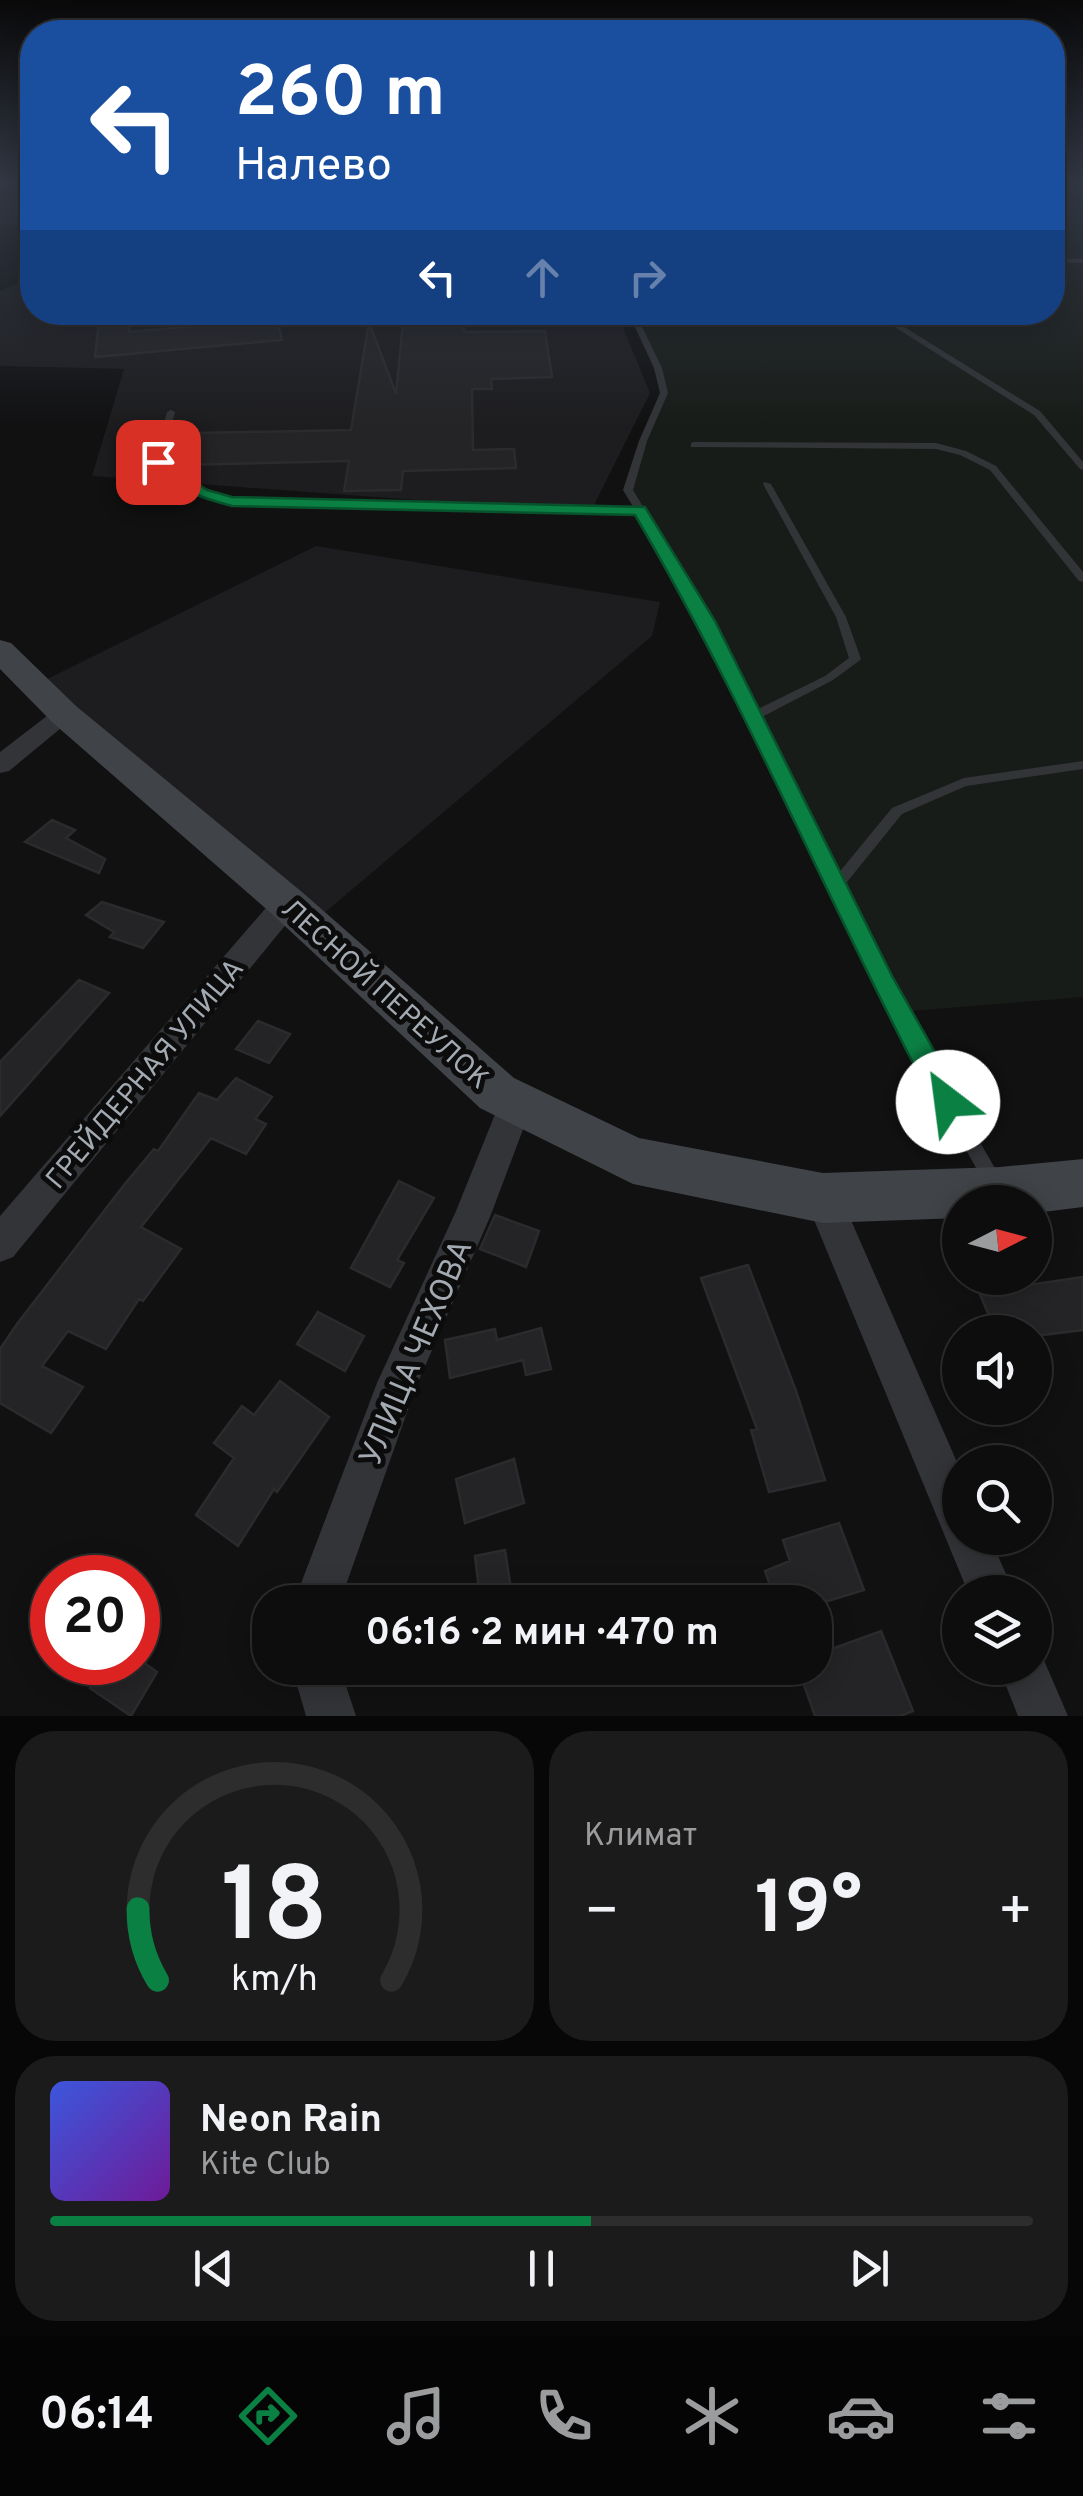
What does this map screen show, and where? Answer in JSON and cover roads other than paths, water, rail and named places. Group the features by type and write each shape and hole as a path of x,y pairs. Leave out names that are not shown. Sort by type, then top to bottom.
{"main road":[{"name":"ЛЕСНОЙ ПЕРЕУЛОК","path":"0,650 64,714 287,904 497,1093 633,1160 823,1198 942,1194"},
{"name":"ЛЕСНОЙ ПЕРЕУЛОК","path":"1052,1186 1083,1183"}],"street":[{"path":"0,765 64,714"},
{"name":"ГРЕЙДЕРНАЯ УЛИЦА","path":"0,1244 287,904"},
{"name":"УЛИЦА ЧЕХОВА","path":"323,1585 397,1383 472,1217 516,1103"},
{"path":"823,1198 942,1478"},
{"path":"321,1685 330,1716"},
{"path":"1030,1685 1043,1716"}],"lane":[{"path":"636,325 658,368 664,393 642,442 628,490 706,621 897,1012 996,1185"},
{"path":"895,325 1037,413 1083,467"},
{"path":"170,412 158,462 164,471 202,493 232,501 640,510"},
{"path":"694,446 936,446 963,453 992,468 1083,579"},
{"path":"751,718 830,678 855,659 841,617 766,484"},
{"path":"835,888 897,811 964,782 1083,765"}]}
